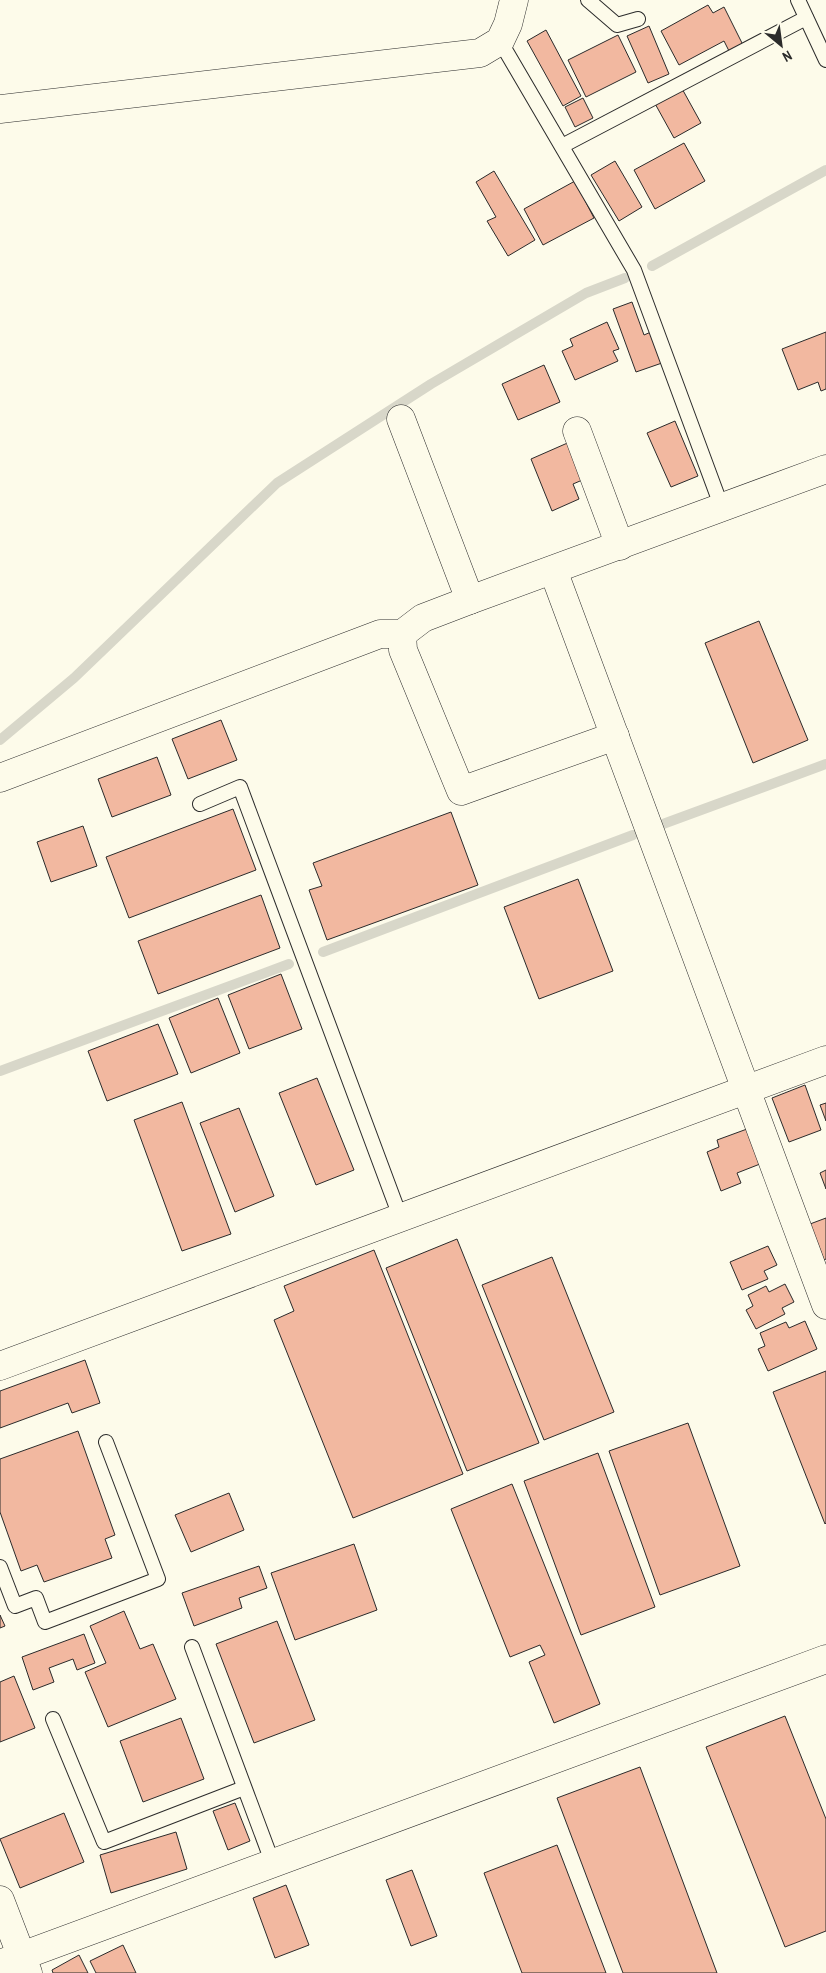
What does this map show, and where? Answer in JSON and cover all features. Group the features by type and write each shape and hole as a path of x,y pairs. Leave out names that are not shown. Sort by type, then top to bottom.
{"street":[{"path":"0,109 480,53 500,41 508,24 514,0"},
{"path":"401,419 470,600"},
{"path":"577,431 620,546"},
{"path":"0,778 380,634 402,634 423,618 826,469"},
{"path":"553,570 826,1304"},
{"path":"402,634 403,650 460,791 615,736"},
{"path":"0,1366 826,1060"},
{"path":"0,1900 16,1965 273,1864 826,1659"}],"lane":[{"path":"588,0 617,25 638,19"},
{"path":"798,0 826,60"},
{"path":"562,146 806,18"},
{"path":"500,41 634,270 722,508"},
{"path":"200,804 240,787 401,1219"},
{"path":"0,1567 15,1606 36,1598 45,1622 158,1579 106,1442"},
{"path":"192,1647 273,1864"},
{"path":"53,1719 104,1842 244,1788"}],"building":[{"path":"708,5 713,13 724,7 743,45 730,53 724,41 679,65 661,31"},
{"path":"649,26 669,74 648,83 627,36"},
{"path":"546,30 581,96 563,106 527,41"},
{"path":"618,35 636,72 586,97 568,60"},
{"path":"680,85 701,123 674,138 653,100"},
{"path":"583,98 593,118 575,127 565,107"},
{"path":"684,143 705,181 655,209 634,170"},
{"path":"615,161 642,207 619,221 591,175"},
{"path":"494,171 535,240 508,256 487,221 496,217 476,182"},
{"path":"575,181 594,218 543,245 524,209"},
{"path":"632,302 644,335 651,332 662,363 636,372 613,309"},
{"path":"607,322 619,349 613,351 618,361 575,380 562,351 573,346 570,339"},
{"path":"826,332 826,389 821,391 818,382 798,390 782,349"},
{"path":"544,365 560,402 518,420 502,384"},
{"path":"675,421 698,476 671,487 647,433"},
{"path":"572,441 587,478 573,484 579,499 552,511 531,459"},
{"path":"759,621 808,740 753,763 705,643"},
{"path":"221,720 237,760 188,779 172,739"},
{"path":"157,757 171,795 112,817 98,779"},
{"path":"233,809 256,870 129,918 106,857"},
{"path":"451,812 478,885 327,940 309,890 322,886 313,863"},
{"path":"83,826 97,866 51,882 37,842"},
{"path":"578,879 613,971 539,999 504,907"},
{"path":"261,895 280,948 158,994 138,941"},
{"path":"281,974 302,1029 249,1049 228,995"},
{"path":"218,998 240,1053 191,1073 169,1018"},
{"path":"158,1024 178,1074 107,1101 88,1051"},
{"path":"317,1078 354,1170 316,1185 279,1093"},
{"path":"805,1085 821,1130 789,1142 772,1098"},
{"path":"182,1102 231,1234 182,1251 134,1120"},
{"path":"826,1103 826,1121 820,1105"},
{"path":"239,1108 274,1196 235,1212 200,1123"},
{"path":"747,1129 760,1164 737,1173 741,1183 721,1191 707,1152 719,1147 717,1140"},
{"path":"826,1170 826,1189 820,1173"},
{"path":"826,1218 826,1259 824,1260 810,1224"},
{"path":"457,1239 539,1443 467,1471 386,1268"},
{"path":"768,1246 777,1265 764,1271 768,1279 742,1290 730,1262"},
{"path":"374,1250 463,1474 353,1518 274,1320 294,1311 284,1286"},
{"path":"552,1257 614,1412 544,1440 482,1285"},
{"path":"785,1284 794,1302 782,1308 785,1314 756,1329 746,1310 753,1306 748,1295 766,1286 769,1292"},
{"path":"805,1321 817,1349 768,1371 758,1349 765,1346 760,1333 786,1322 789,1328"},
{"path":"85,1360 100,1403 72,1413 68,1403 0,1428 0,1391"},
{"path":"826,1371 826,1523 825,1524 773,1392"},
{"path":"688,1423 740,1566 660,1595 609,1451"},
{"path":"78,1431 115,1535 105,1539 112,1558 44,1582 37,1565 21,1571 0,1512 0,1459"},
{"path":"598,1453 655,1607 581,1635 524,1481"},
{"path":"512,1484 600,1704 554,1723 529,1662 545,1655 540,1645 510,1657 451,1509"},
{"path":"229,1493 244,1530 191,1552 175,1515"},
{"path":"354,1544 377,1610 295,1640 271,1573"},
{"path":"259,1566 267,1588 239,1598 242,1608 194,1626 182,1593"},
{"path":"124,1611 140,1649 153,1644 176,1699 108,1727 85,1672 106,1663 90,1626"},
{"path":"0,1615 5,1626 0,1628"},
{"path":"277,1621 315,1720 254,1743 216,1644"},
{"path":"84,1634 95,1663 77,1670 73,1659 49,1668 54,1682 33,1690 22,1657"},
{"path":"14,1676 35,1728 0,1742 0,1682"},
{"path":"785,1716 826,1819 826,1931 785,1947 706,1747"},
{"path":"181,1718 204,1779 143,1802 120,1741"},
{"path":"640,1767 717,1973 623,1973 557,1798"},
{"path":"235,1803 250,1841 228,1850 213,1811"},
{"path":"64,1813 84,1862 20,1888 0,1839"},
{"path":"176,1832 187,1869 111,1893 100,1855"},
{"path":"557,1845 606,1973 522,1973 484,1873"},
{"path":"412,1870 437,1936 411,1946 386,1880"},
{"path":"286,1885 309,1945 275,1958 253,1898"},
{"path":"123,1945 136,1973 96,1973 90,1961"},
{"path":"79,1955 88,1973 53,1973 52,1970"}],"waterway":[{"path":"652,266 826,170"},
{"path":"0,740 74,678 277,483 431,384 586,293 625,278"},
{"path":"663,824 826,764"},
{"path":"323,952 633,835"},
{"path":"0,1071 289,964"}]}
